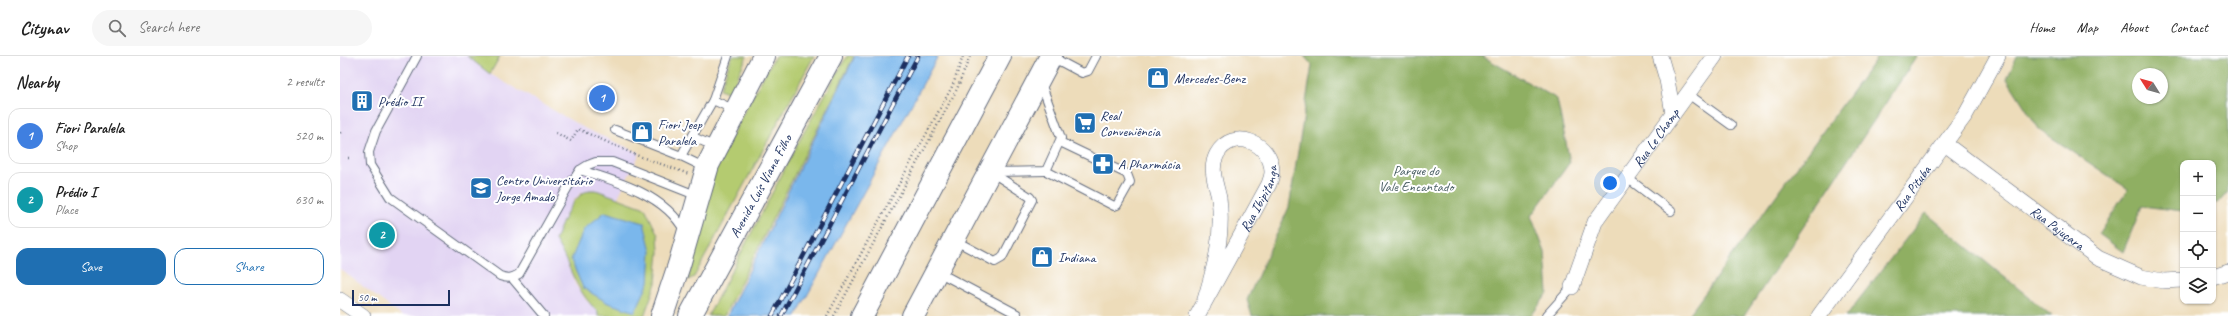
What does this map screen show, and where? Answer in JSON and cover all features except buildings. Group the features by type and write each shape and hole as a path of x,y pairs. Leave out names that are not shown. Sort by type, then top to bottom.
{"main road":[{"path":"662,316 688,236 698,196 698,172 716,148 764,56"},
{"name":"Avenida Luís Viana Filho","path":"690,316 831,56"},
{"path":"862,316 1000,56"},
{"path":"913,316 1051,56"}],"street":[{"path":"1660,56 1667,80 1673,113"},
{"name":"Rua Le Champ","path":"1572,287 1595,222 1626,177 1715,56"},
{"name":"Rua Pituba","path":"1819,316 1945,144 1972,104 1998,56"},
{"name":"Rua Ibipitanga","path":"1243,139 1254,143 1264,151 1269,161 1272,173 1269,184 1200,311 1220,242 1221,220 1213,165 1217,154 1224,145 1233,140 1243,139"},
{"name":"Rua Pajuçara","path":"1945,144 2098,258 2141,277 2164,280 2180,280"},
{"path":"2216,275 2228,272"},
{"path":"340,300 363,316"}],"lane":[{"path":"417,56 376,131 368,152 373,172 390,198 500,276 512,278 519,274 568,187 580,170 596,162 612,162 698,196"},
{"path":"682,156 712,100 728,56"},
{"path":"1051,56 1082,73 1088,70 1096,56"},
{"path":"1039,79 1061,134 1060,142 1046,170"},
{"path":"1688,94 1732,125"},
{"path":"712,100 736,110"},
{"path":"615,130 682,156 698,172"},
{"path":"693,137 716,148"},
{"path":"990,172 1046,170 1114,206 1117,205 1130,182 1128,174 1060,142"},
{"path":"580,170 624,185 660,203 681,223 688,236"},
{"path":"954,240 995,262 999,261 1031,204 1030,196 990,172"},
{"path":"1626,177 1671,211"},
{"path":"937,271 1017,314"},
{"path":"512,278 544,316"},
{"path":"1546,316 1572,287"}],"path":[{"path":"827,316 953,84 963,56"},
{"path":"834,316 957,89 970,56"},
{"path":"556,133 571,141 578,129 636,155 698,172"}],"shaded area":[{"name":"Centro Universitário Jorge Amado","path":"340,56 467,56 490,74 586,129 640,153 617,199 596,190 581,193 574,200 555,240 564,255 575,284 586,300 598,312 598,316 402,316 340,269"}],"green space":[{"path":"467,56 500,56 490,74"},
{"path":"732,56 747,56 730,93 720,89"},
{"path":"775,56 814,56 694,277 688,280 715,170 746,108"},
{"path":"847,56 854,56 724,316 708,316 804,132"},
{"name":"Parque do Vale Encantado","path":"1304,56 1482,56 1557,99 1570,162 1531,216 1545,252 1548,293 1531,316 1252,316 1247,300 1289,207 1312,65"},
{"path":"1878,56 1917,56 1744,316 1688,316"},
{"path":"2017,56 2228,56 2228,192 2219,202 2216,203 2216,160 2180,160 2180,211 2142,206 2123,252 2099,234 2128,189 2039,129 2007,79"},
{"path":"589,190 596,190 645,208 658,235 659,252 656,283 644,316 598,316 598,312 578,286 555,240 564,218 572,205 582,194"},
{"path":"1926,213 2052,316 1846,316"}],"water":[{"path":"855,56 938,56 796,316 727,316"},
{"path":"605,212 644,223 651,251 649,282 635,312 608,303 583,288 571,260 584,229"}],"railway":[{"path":"772,316 908,56"},
{"path":"781,316 918,56"}],"place":[{"name":"Mercedes-Benz","path":"1158,78"},
{"name":"Fiori Paralela","path":"602,98"},
{"name":"Prédio II","path":"362,101"},
{"name":"Real Conveniência","path":"1085,123"},
{"name":"Fiori Jeep Paralela","path":"642,132"},
{"name":"A Pharmácia","path":"1103,164"},
{"name":"Centro Universitário Jorge Amado","path":"481,188"},
{"name":"Prédio I","path":"382,235"},
{"name":"Indiana","path":"1042,257"}]}
